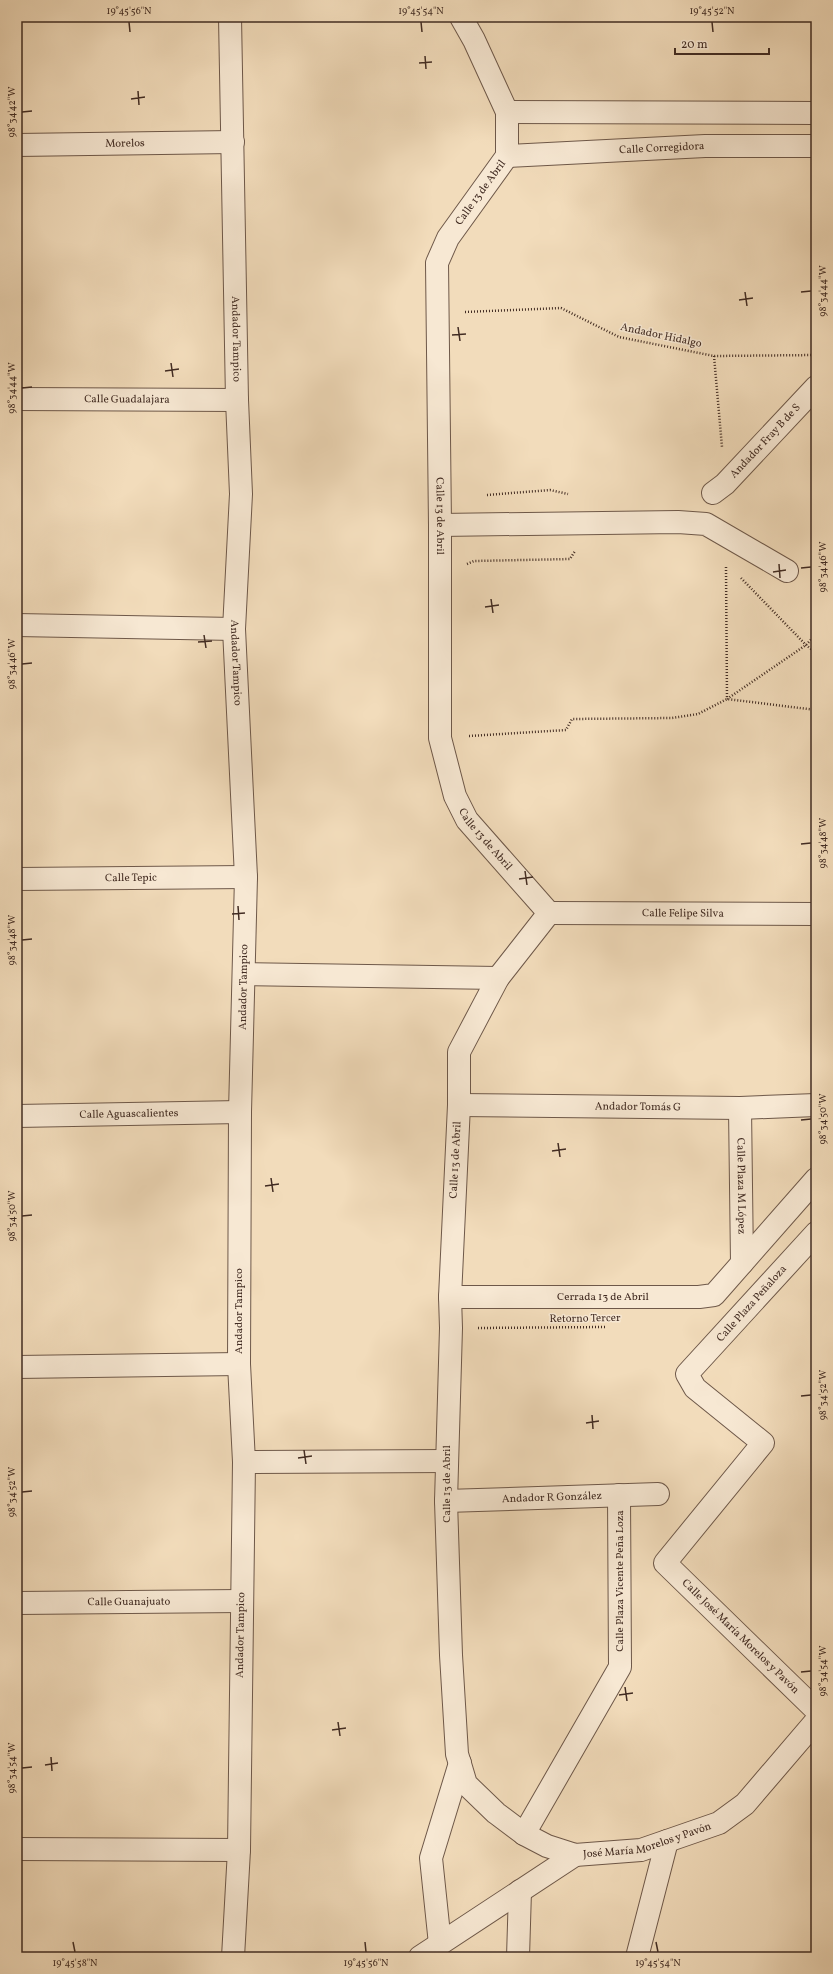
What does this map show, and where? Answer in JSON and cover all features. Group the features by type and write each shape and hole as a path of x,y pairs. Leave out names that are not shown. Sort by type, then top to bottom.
{"street":[{"name":"Andador Tampico","path":"230,17 237,400 241,494 234,629 246,877 245,974 240,1112 239,1364 244,1462 241,1601 239,1850 233,1957"},
{"name":"Calle 13 de Abril","path":"450,1655 446,1501 451,1328 450,1297 459,1105 459,1052 498,978 549,914 467,820 455,796 440,738 440,525 436,263 448,238 507,156 507,112 474,40 461,17"},
{"path":"507,112 816,113"},
{"name":"Morelos","path":"17,145 233,142"},
{"name":"Calle Corregidora","path":"507,156 705,146 816,146"},
{"name":"Andador Fray B de S","path":"719,488 816,387"},
{"name":"Calle Guadalajara","path":"17,399 237,400"},
{"path":"440,525 678,522 706,524 787,571"},
{"path":"17,625 234,629"},
{"name":"Calle Tepic","path":"17,879 246,877"},
{"name":"Calle Felipe Silva","path":"549,914 816,914"},
{"path":"245,974 498,978"},
{"name":"Andador Tomás G","path":"459,1105 740,1108 816,1105"},
{"name":"Calle Plaza M López","path":"740,1108 742,1263"},
{"name":"Calle Aguascalientes","path":"17,1116 240,1112"},
{"name":"Cerrada 13 de Abril","path":"450,1297 699,1297 714,1295 816,1179"},
{"name":"Calle Plaza Peñaloza","path":"665,1563 763,1443 695,1388 687,1374 816,1233"},
{"path":"17,1367 239,1364"},
{"path":"244,1462 447,1461"},
{"name":"Andador R González","path":"446,1501 658,1494"},
{"name":"Calle Plaza Vicente Peña Loza","path":"524,1834 620,1667 619,1495"},
{"name":"Calle José María Morelos y Pavón","path":"665,1563 816,1710"},
{"name":"Calle Guanajuato","path":"17,1603 241,1601"},
{"name":"José María Morelos y Pavón","path":"450,1655 457,1754 466,1784 496,1813 524,1834 547,1846 575,1855 641,1850 719,1823 745,1804 816,1720"},
{"path":"440,1944 431,1858 460,1762"},
{"path":"637,1957 666,1841"},
{"path":"17,1849 239,1850"},
{"path":"420,1957 575,1855"},
{"path":"518,1957 520,1891"}],"path":[{"name":"Andador Hidalgo","path":"436,314 561,308 619,337 714,356 816,355"},
{"path":"714,356 719,488"},
{"path":"464,565 474,561 570,559"},
{"path":"727,699 726,564 731,569"},
{"path":"737,574 806,645 816,653"},
{"path":"440,738 566,730 572,718 678,717 698,714 727,699 806,645 816,634"},
{"path":"727,699 816,710"},
{"name":"Retorno Tercer","path":"451,1328 608,1327"}]}
